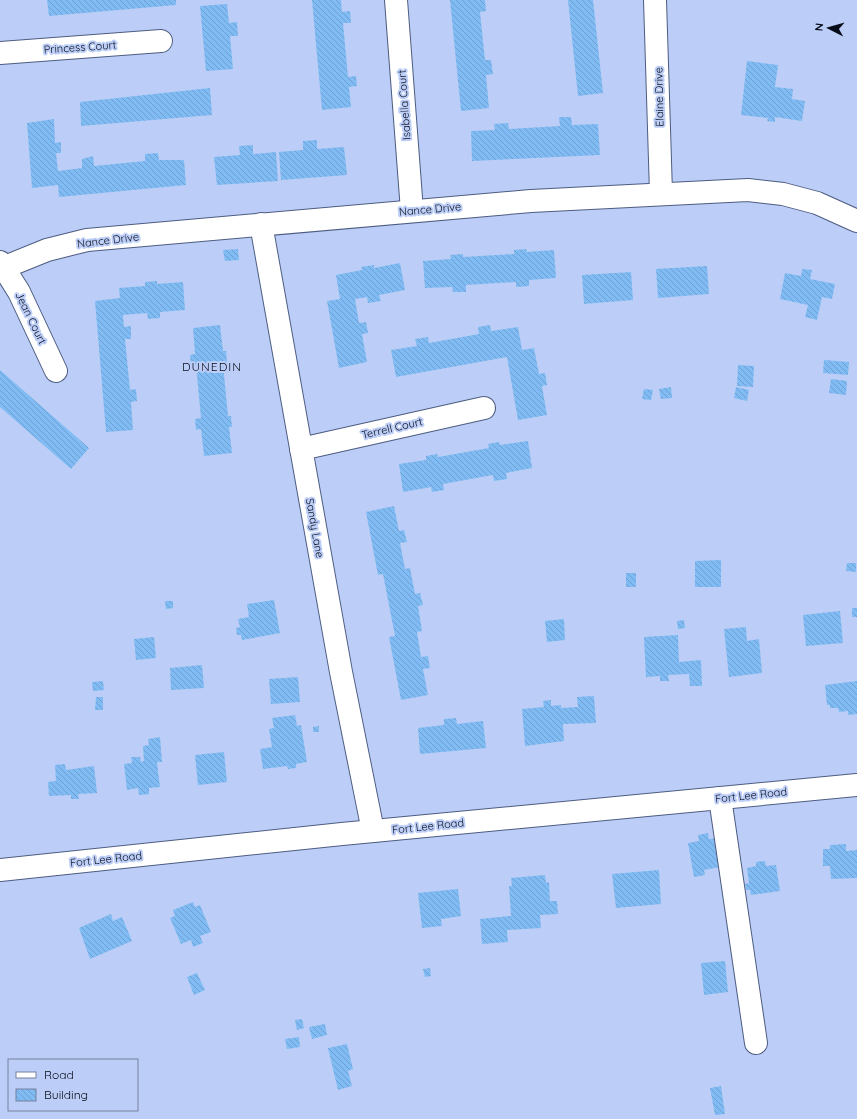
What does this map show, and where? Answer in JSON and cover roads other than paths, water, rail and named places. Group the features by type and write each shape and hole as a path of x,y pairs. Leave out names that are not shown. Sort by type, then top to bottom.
{"street":[{"name":"Isabella Court","path":"396,0 412,211"},
{"name":"Elaine Drive","path":"655,0 661,193"},
{"name":"Princess Court","path":"0,53 160,41"},
{"name":"Nance Drive","path":"1,266 47,250 87,240 531,201 661,193 748,190 783,194 817,203 857,221"},
{"name":"Sandy Lane","path":"261,224 341,672 373,831"},
{"name":"Jean Court","path":"1,266 19,292 56,371"},
{"name":"Terrell Court","path":"301,449 484,408"},
{"name":"Fort Lee Road","path":"0,870 373,831 857,784"},
{"path":"720,798 756,1043"}],"district":[{"name":"DUNEDIN","path":"212,366"}]}
